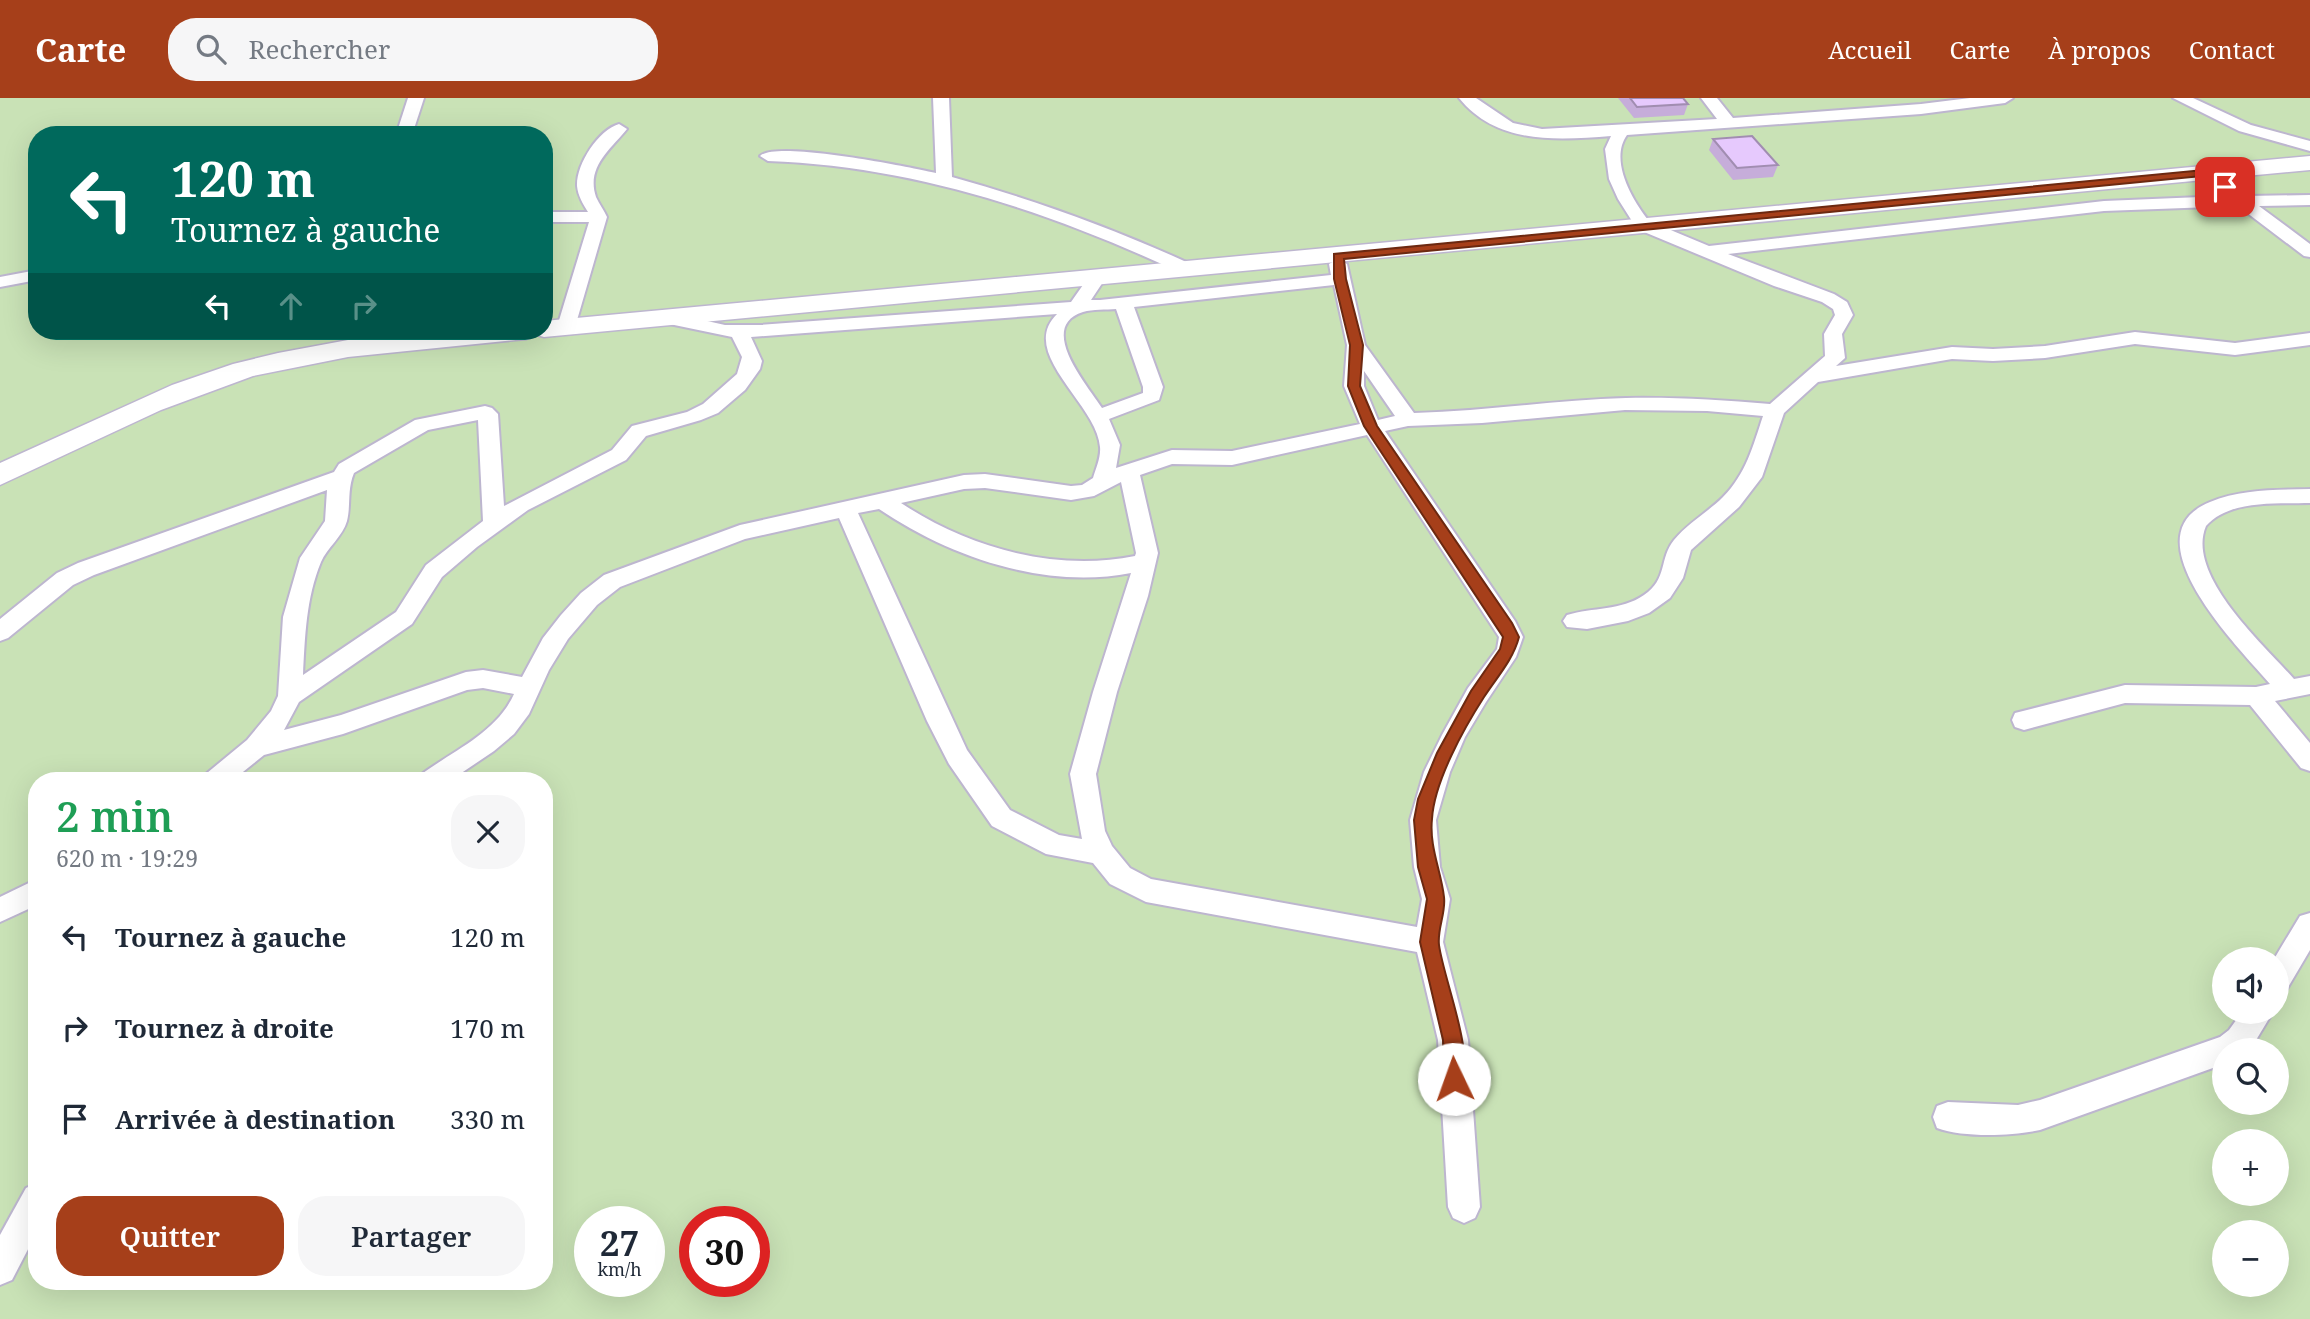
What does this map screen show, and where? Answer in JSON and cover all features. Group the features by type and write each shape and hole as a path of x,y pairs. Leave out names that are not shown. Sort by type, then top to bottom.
{"street":[{"path":"407,126 416,98"},
{"path":"941,98 944,178"},
{"path":"1467,98 1496,122 1519,131 1557,135 1921,109 2005,98"},
{"path":"1709,98 1728,122"},
{"path":"2181,98 2245,128 2310,146"},
{"path":"599,217 588,200 587,173 602,143 619,129"},
{"path":"1575,621 1629,611 1645,605 1664,590 1671,581 1677,554 1682,545 1731,502 1755,471 1775,411 1835,358 1833,334 1844,315 1841,306 1828,298 1780,282 1643,225 1633,212 1616,172 1613,149 1623,130"},
{"path":"768,156 849,160 944,178 1028,205 1159,255 1189,270"},
{"path":"662,317 738,332 1076,307 1643,225 2310,163"},
{"path":"2204,173 2245,200 2310,252"},
{"path":"1709,251 2094,207 2163,202 2310,200"},
{"path":"553,217 599,217"},
{"path":"599,217 555,328 1189,270 1339,268"},
{"path":"1339,268 1356,345 1354,386 1371,426 1507,627 1511,637 1508,651 1477,695 1454,735 1427,799 1423,841 1436,899 1429,942 1453,1040 1464,1207"},
{"path":"0,282 28,277"},
{"path":"1096,279 1076,307 1059,322 1053,332 1054,343 1074,380 1099,416 1110,443 1102,482"},
{"path":"1099,416 1152,396 1153,387 1123,302"},
{"path":"290,696 404,618 434,571 494,523 548,489 619,455 639,431 708,410 737,386 748,374 752,364 751,352 738,332"},
{"path":"1811,377 1966,351 1993,355 2045,352 2136,338 2235,349 2310,339"},
{"path":"0,475 164,400 241,371 306,354 423,340"},
{"path":"1356,345 1408,420"},
{"path":"443,772 506,728 516,715 560,631 587,601 612,581 740,533 964,482 985,481 1071,493 1087,491 1102,482 1172,457 1232,458 1408,420 1482,417 1625,404 1707,405 1775,411"},
{"path":"232,772 280,718 290,696 295,617 304,579 311,558 336,522 338,486 342,477 356,462 422,425 485,412 488,414 494,523"},
{"path":"1129,472 1146,539 1145,562 1138,596 1105,692 1083,774 1092,831 1101,852 1120,876 1146,890 1429,942"},
{"path":"0,632 65,579 86,569 342,477"},
{"path":"2300,688 2221,609 2192,562 2191,539 2195,525 2205,513 2224,506 2252,500 2310,496"},
{"path":"881,500 917,525 1028,564 1060,569 1097,569 1126,567 1145,562"},
{"path":"846,510 939,721 958,757 1001,818 1055,846 1101,852"},
{"path":"256,747 343,724 466,681 483,679 529,688"},
{"path":"2024,720 2126,694 2256,696 2300,688"},
{"path":"2256,696 2310,761"},
{"path":"0,910 28,896"},
{"path":"2289,959 2310,925"},
{"path":"1948,1117 2018,1120 2040,1115 2212,1054"},
{"path":"0,1268 28,1216"}],"green space":[{"path":"0,98 2310,98 2310,1319 0,1319"}],"building":[{"path":"1630,98 1683,98 1688,104 1637,107"},
{"path":"1752,136 1778,165 1737,168 1713,139"}],"route":[{"path":"1454,1079 1453,1040 1429,942 1436,899 1427,867 1423,820 1427,799 1445,753 1477,695 1508,651 1511,637 1507,627 1371,426 1356,393 1356,345 1340,279 1338,256 2204,173 2225,187"}]}
